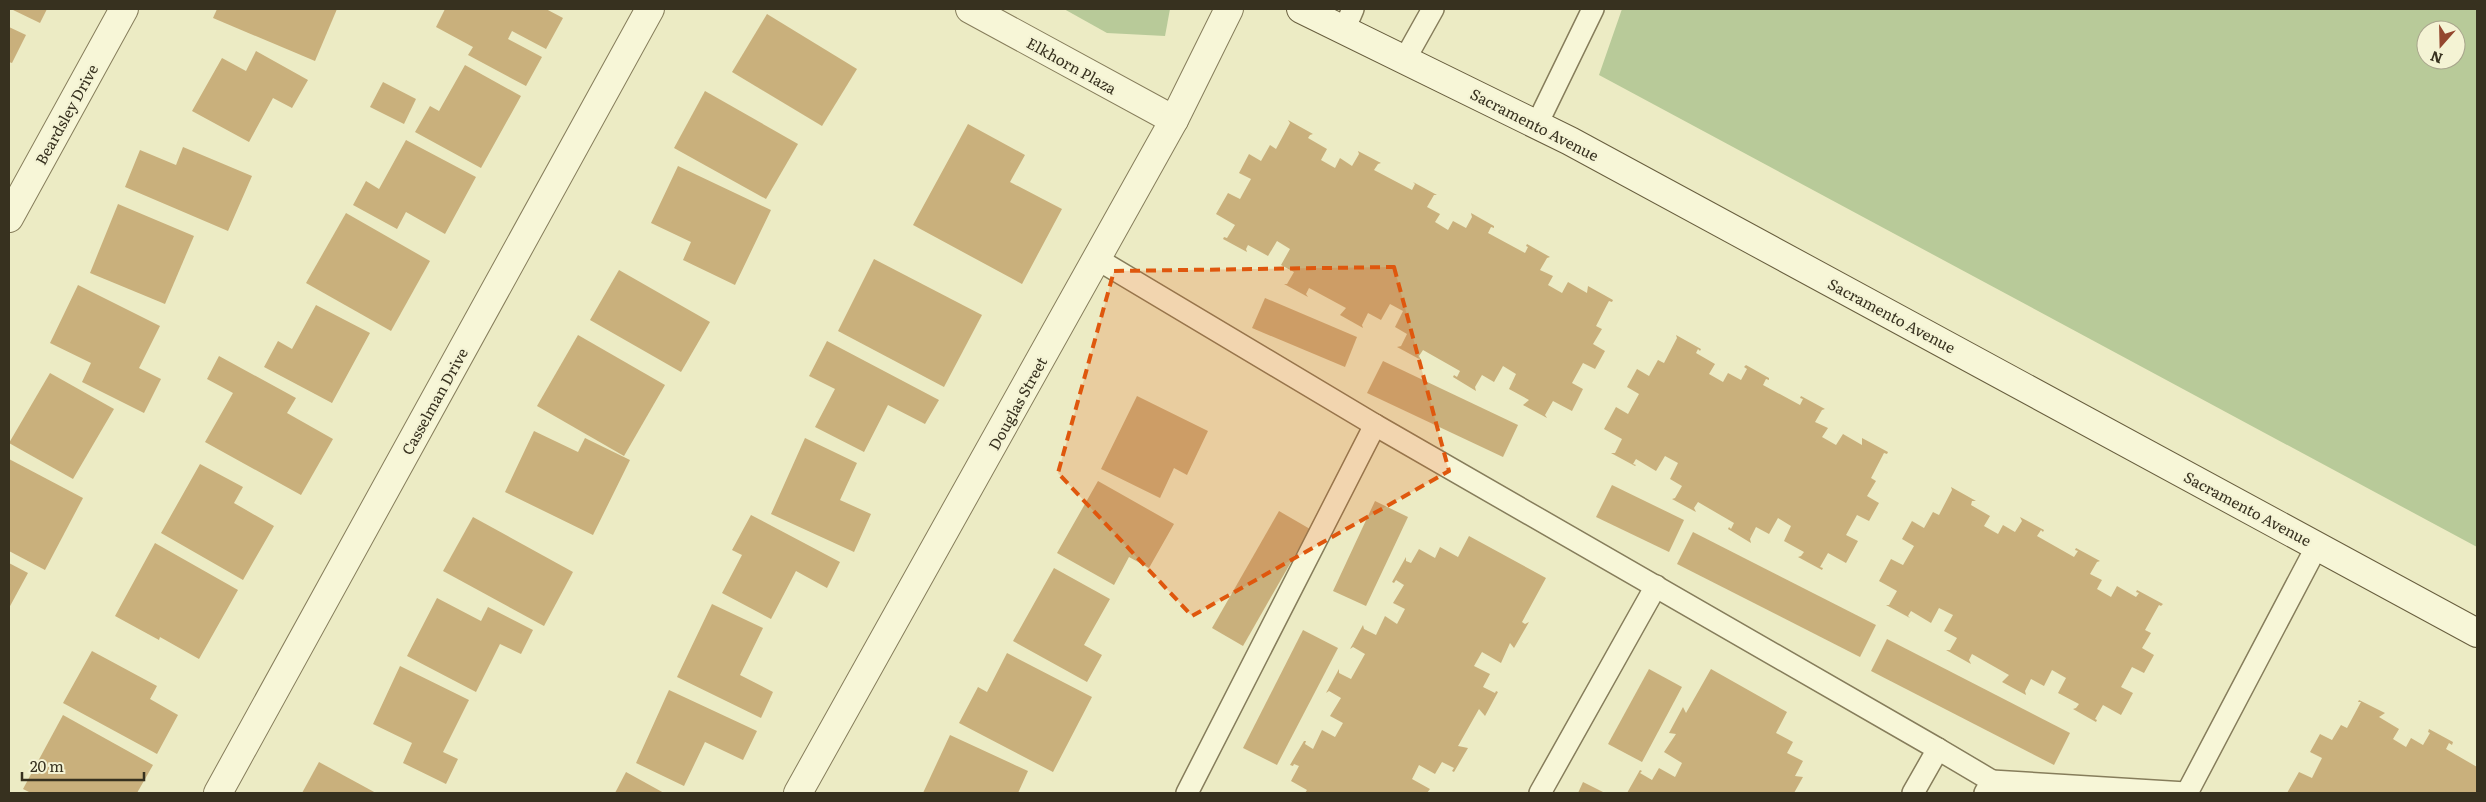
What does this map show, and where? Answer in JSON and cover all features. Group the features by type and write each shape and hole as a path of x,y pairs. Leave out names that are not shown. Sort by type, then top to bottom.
{"street":[{"name":"Beardsley Drive","path":"9,218 124,9"},
{"name":"Casselman Drive","path":"218,793 650,9"},
{"name":"Elkhorn Plaza","path":"970,9 1174,120"},
{"name":"Douglas Street","path":"798,793 1174,120 1228,9"},
{"name":"Sacramento Avenue","path":"1301,9 1349,19 1404,59 1537,124 2477,633"}],"lane":[{"path":"1404,59 1433,9"},
{"path":"1537,124 1593,9"},
{"path":"1097,259 1375,425 1938,749 1988,787 2187,793 2318,546"},
{"path":"1187,793 1375,425"},
{"path":"1540,793 1656,586"},
{"path":"1913,793 1938,749"}],"highlighted area":[{"path":"1394,267 1449,471 1192,616 1058,473 1114,271"}],"green space":[{"path":"1064,9 1170,9 1165,36 1107,33"},
{"path":"1622,9 2477,9 2477,547 1599,75"}],"building":[{"path":"11,9 47,9 40,23"},
{"path":"217,9 337,9 315,61 213,18"},
{"path":"445,9 546,9 563,18 546,49 512,31 508,39 542,57 526,86 468,55 473,47 436,27"},
{"path":"767,14 857,69 822,126 732,72"},
{"path":"9,27 26,35 12,63 9,62"},
{"path":"256,51 308,80 292,108 273,98 249,142 192,111 222,58 246,71"},
{"path":"465,65 521,96 481,168 415,132 430,106 439,111"},
{"path":"383,82 416,99 404,124 370,107"},
{"path":"705,91 798,144 766,199 674,148"},
{"path":"1288,120 1313,134 1308,138 1327,149 1321,160 1335,168 1340,158 1352,166 1359,154 1358,151 1381,163 1374,170 1412,190 1415,184 1413,182 1437,195 1434,195 1427,207 1440,214 1435,222 1448,230 1453,221 1466,228 1472,217 1471,213 1494,226 1494,228 1491,227 1488,233 1525,253 1528,247 1526,246 1527,244 1550,257 1547,258 1540,270 1553,276 1548,285 1562,293 1568,282 1587,293 1588,286 1613,300 1612,302 1609,301 1596,326 1602,329 1593,344 1605,351 1595,369 1583,363 1572,383 1583,389 1572,411 1553,401 1545,415 1547,418 1523,405 1529,400 1509,389 1516,374 1503,366 1494,382 1482,375 1475,387 1476,391 1453,377 1454,375 1457,377 1460,371 1423,350 1419,356 1421,360 1397,347 1401,346 1407,334 1395,327 1403,311 1390,304 1381,320 1368,313 1362,325 1363,328 1340,315 1346,308 1309,288 1306,294 1308,297 1284,284 1287,284 1294,272 1281,265 1290,249 1277,241 1268,256 1248,245 1247,252 1223,239 1224,237 1227,238 1235,225 1216,214 1228,193 1240,199 1251,179 1239,173 1249,154 1261,161 1270,145 1276,149 1290,123"},
{"path":"968,124 1025,155 1010,182 1062,209 1022,284 913,225"},
{"path":"406,140 476,177 445,234 406,212 397,229 353,205 366,181 379,189"},
{"path":"183,147 252,176 228,231 125,187 140,150 176,165"},
{"path":"678,166 771,210 735,285 683,260 691,242 651,223"},
{"path":"118,204 194,236 165,304 90,273"},
{"path":"346,213 430,261 391,331 306,283"},
{"path":"874,259 982,315 944,387 838,331"},
{"path":"619,270 710,322 681,372 590,320"},
{"path":"78,285 160,326 139,368 161,379 144,413 82,382 91,363 50,343"},
{"path":"1265,298 1357,337 1345,367 1252,328"},
{"path":"316,305 370,333 332,403 264,367 278,341 292,349"},
{"path":"578,335 665,385 624,456 537,406"},
{"path":"1676,335 1701,349 1700,351 1698,349 1696,353 1715,364 1709,374 1723,382 1728,373 1741,380 1747,369 1744,367 1746,365 1769,378 1769,380 1766,379 1763,385 1800,405 1803,399 1800,398 1801,396 1825,409 1822,410 1815,422 1828,428 1822,437 1836,445 1843,434 1862,445 1862,438 1888,452 1887,454 1884,453 1871,478 1876,481 1867,496 1879,503 1869,521 1857,515 1846,535 1858,541 1846,563 1828,553 1820,567 1823,568 1822,570 1798,557 1804,552 1784,541 1791,526 1778,518 1769,534 1756,527 1750,539 1751,543 1728,529 1729,527 1731,529 1734,523 1698,502 1694,508 1696,512 1672,499 1675,498 1682,486 1670,479 1678,463 1665,456 1656,471 1636,459 1633,464 1635,466 1611,453 1615,453 1622,439 1604,429 1616,407 1628,414 1639,394 1627,387 1637,369 1649,376 1658,360 1664,363 1677,338"},
{"path":"827,341 939,400 925,424 888,405 864,452 815,427 835,389 809,376"},
{"path":"219,356 296,398 287,413 333,439 301,495 205,442 233,393 207,379"},
{"path":"1383,361 1518,425 1503,457 1367,393"},
{"path":"50,373 114,409 73,479 9,443"},
{"path":"1137,396 1208,431 1187,475 1174,468 1160,498 1101,469"},
{"path":"534,431 578,452 585,438 630,460 593,535 505,492"},
{"path":"805,438 857,463 840,500 871,514 854,552 771,514"},
{"path":"9,459 83,498 45,570 9,551"},
{"path":"200,464 243,487 234,503 274,526 243,580 161,533"},
{"path":"1098,481 1174,524 1149,568 1129,557 1114,585 1057,553"},
{"path":"1612,485 1684,520 1669,552 1596,517"},
{"path":"1951,487 1976,501 1972,501 1971,505 1990,516 1984,526 1998,534 2003,525 2015,532 2022,521 2020,517 2044,530 2043,532 2041,530 2037,536 2074,557 2078,551 2075,550 2076,548 2100,561 2097,562 2090,574 2102,580 2097,589 2111,597 2117,586 2136,597 2139,593 2136,592 2137,590 2163,604 2159,605 2145,630 2151,633 2142,648 2154,655 2144,673 2132,667 2121,687 2133,693 2121,715 2103,705 2095,719 2097,720 2096,722 2073,709 2079,704 2058,693 2066,678 2052,670 2044,686 2031,679 2025,691 2026,695 2002,682 2009,675 1972,654 1969,660 1971,664 1946,650 1950,650 1957,638 1944,631 1953,615 1939,608 1931,623 1911,611 1908,616 1910,618 1886,605 1889,605 1897,591 1879,581 1891,559 1903,565 1914,546 1902,539 1912,521 1924,528 1933,512 1939,515 1952,490"},
{"path":"1375,501 1408,517 1366,606 1333,591"},
{"path":"1279,511 1310,529 1243,646 1212,628"},
{"path":"751,515 840,562 827,588 796,571 771,619 722,593 742,555 732,550"},
{"path":"473,517 573,572 544,626 443,571"},
{"path":"1693,532 1876,625 1860,657 1677,564"},
{"path":"1469,536 1546,578 1522,622 1525,624 1529,622 1514,648 1510,643 1501,663 1482,652 1474,666 1490,674 1483,687 1495,693 1496,691 1498,692 1485,716 1479,709 1458,746 1468,748 1454,772 1452,771 1454,768 1442,762 1435,774 1419,765 1412,779 1430,789 1427,793 1305,793 1307,790 1291,781 1299,766 1290,765 1304,741 1306,741 1305,744 1313,749 1322,730 1335,737 1343,723 1330,716 1341,698 1329,691 1326,693 1339,669 1339,673 1351,679 1365,654 1353,647 1350,649 1363,625 1364,629 1376,635 1385,616 1397,624 1405,609 1393,603 1404,585 1396,580 1394,583 1392,582 1406,557 1406,561 1411,563 1419,549 1435,558 1440,547 1458,557"},
{"path":"155,543 238,590 199,659 160,637 159,640 115,616"},
{"path":"9,563 28,573 9,608"},
{"path":"1054,568 1110,599 1084,645 1102,655 1087,682 1013,641"},
{"path":"437,598 481,621 488,607 533,630 521,654 500,644 476,692 407,656"},
{"path":"712,604 763,628 740,675 773,692 761,718 677,677"},
{"path":"1303,630 1338,648 1277,765 1243,748"},
{"path":"1887,639 2070,733 2054,765 1871,671"},
{"path":"92,651 157,686 150,699 178,715 157,754 63,703"},
{"path":"1007,653 1092,697 1053,772 959,723 978,687 987,692"},
{"path":"400,666 469,700 443,752 458,759 446,784 403,763 412,743 373,724"},
{"path":"1649,669 1682,687 1642,762 1608,744"},
{"path":"1711,669 1787,712 1776,733 1793,742 1787,753 1803,761 1795,776 1803,777 1794,793 1627,793 1640,770 1642,771 1640,773 1652,780 1659,768 1675,777 1682,763 1664,752 1676,734 1669,733 1683,707 1686,713"},
{"path":"669,690 757,731 743,760 705,742 684,786 636,763"},
{"path":"2359,700 2385,713 2379,717 2399,729 2393,739 2406,747 2411,738 2423,745 2430,733 2428,732 2429,729 2453,742 2452,745 2449,743 2446,749 2477,767 2477,793 2287,793 2299,772 2312,778 2322,758 2310,752 2320,734 2332,740 2341,725 2347,728 2361,702 2358,702"},
{"path":"63,715 153,765 137,793 31,793 23,789"},
{"path":"950,735 1028,771 1018,793 923,793"},
{"path":"319,762 376,793 302,793"},
{"path":"626,772 664,793 615,793"},
{"path":"1583,782 1605,793 1578,793"}]}
